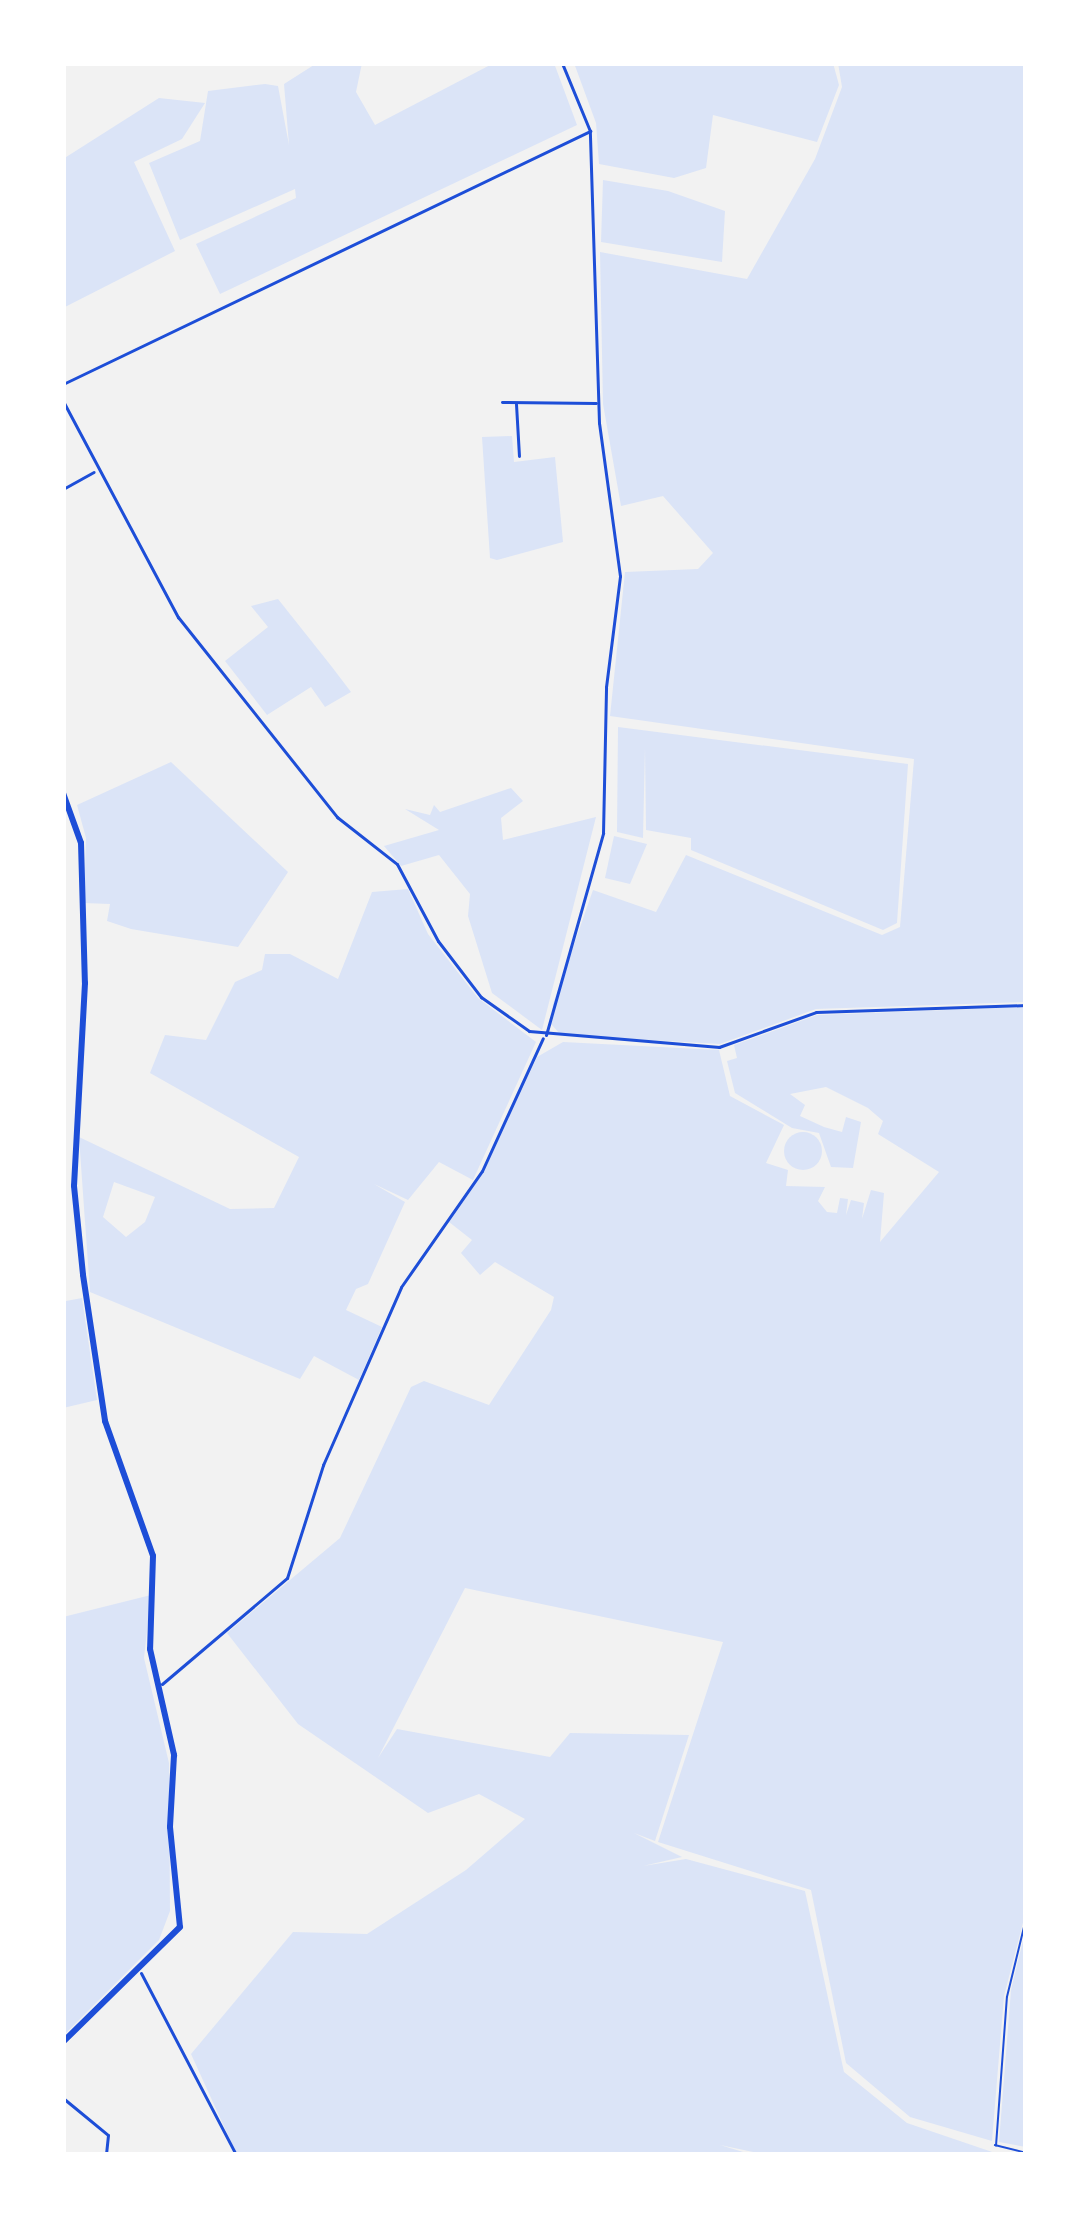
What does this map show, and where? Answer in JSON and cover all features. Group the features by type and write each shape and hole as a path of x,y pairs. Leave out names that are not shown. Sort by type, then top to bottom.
{"main road":[{"path":"63,794 81,843 85,983 74,1186 83,1275 105,1421 153,1556 150,1648 173,1755 180,1927 141,1972 63,2042"}],"street":[{"path":"158,1687 286,1578 323,1465 401,1287 482,1171 544,1036 550,1002 584,920 609,784 606,687 620,530 598,403 590,131 562,63"},
{"path":"63,384 590,131"},
{"path":"63,401 96,471 178,617 338,817 397,864 438,941 481,997 544,1036 719,1047 816,1012 1026,1005"},
{"path":"502,402 598,403"},
{"path":"516,403 519,456"},
{"path":"63,489 96,471"},
{"path":"141,1972 236,2155"},
{"path":"63,2098 107,2135 106,2155"}],"path":[{"path":"1026,1919 1007,1997 995,2146 1026,2153"}],"shaded area":[{"path":"317,63 362,63 356,92 375,125 494,63 554,63 577,125 220,294 196,244 296,198 295,189 180,240 149,163 200,141 208,91 278,86 289,145 284,84"},
{"path":"574,63 833,63 839,85 817,142 713,115 706,168 674,178 599,164 596,123"},
{"path":"838,63 1026,63 1026,1002 816,1009 720,1044 561,1035 551,1024 553,1004 593,890 656,912 686,855 882,935 900,927 914,759 610,716 625,572 698,569 713,553 663,496 621,506 603,404 600,252 747,279 815,159 842,87"},
{"path":"159,98 205,103 182,139 134,162 175,251 63,308 63,159"},
{"path":"603,180 668,191 725,211 722,262 601,242"},
{"path":"512,436 514,462 555,457 563,542 497,560 490,558 482,437"},
{"path":"278,599 351,692 325,707 311,687 267,715 225,661 268,627 251,606"},
{"path":"618,727 908,764 897,923 883,930 691,850 691,838 646,830 645,748 643,838 617,832"},
{"path":"171,762 288,872 238,947 131,929 107,921 110,904 84,903 86,838 77,805"},
{"path":"511,788 523,801 501,818 503,840 596,817 542,1030 492,993 468,916 470,894 439,855 401,866 384,846 439,830 405,809 430,815 434,805 440,812"},
{"path":"614,836 647,844 630,884 605,878"},
{"path":"408,889 428,934 478,998 536,1042 473,1180 439,1162 408,1200 374,1184 405,1202 368,1284 356,1289 346,1310 382,1327 359,1380 314,1356 300,1379 90,1292 79,1137 230,1209 274,1208 299,1157 150,1073 165,1035 206,1040 235,982 262,970 265,954 290,954 338,979 372,892","holes":["114,1182 155,1197 145,1222 126,1237 103,1217"]},
{"path":"1026,1007 1026,1911 1004,1996 992,2141 910,2117 846,2063 811,1890 658,1842 723,1642 465,1588 378,1758 397,1729 550,1757 570,1733 689,1735 655,1841 634,1833 682,1857 643,1866 686,1859 805,1891 844,2072 907,2123 1001,2155 767,2155 720,2145 753,2155 237,2155 191,2054 293,1932 367,1934 466,1870 525,1819 479,1794 428,1813 298,1724 227,1633 340,1538 411,1387 424,1381 489,1405 551,1310 554,1297 495,1262 480,1275 461,1253 472,1240 449,1222 483,1173 537,1057 563,1042 719,1050 730,1096 784,1125 766,1163 788,1170 786,1186 825,1187 818,1201 827,1212 837,1213 840,1198 848,1199 846,1215 851,1200 864,1203 862,1219 871,1190 884,1193 880,1242 939,1172 878,1134 883,1121 868,1108 826,1087 790,1094 805,1105 800,1116 824,1127 842,1132 846,1117 861,1122 853,1168 831,1167 819,1133 792,1128 735,1093 727,1061 737,1058 734,1045 817,1015"},
{"path":"803,1132 817,1137 822,1151 817,1165 803,1170 789,1165 784,1151 789,1137"},
{"path":"63,1267 66,1301 82,1298 97,1400 63,1408"},
{"path":"151,1595 144,1658 169,1763 170,1911 159,1940 63,2036 63,1617"},
{"path":"1026,1928 1026,2147 999,2142 1011,1990"}]}
